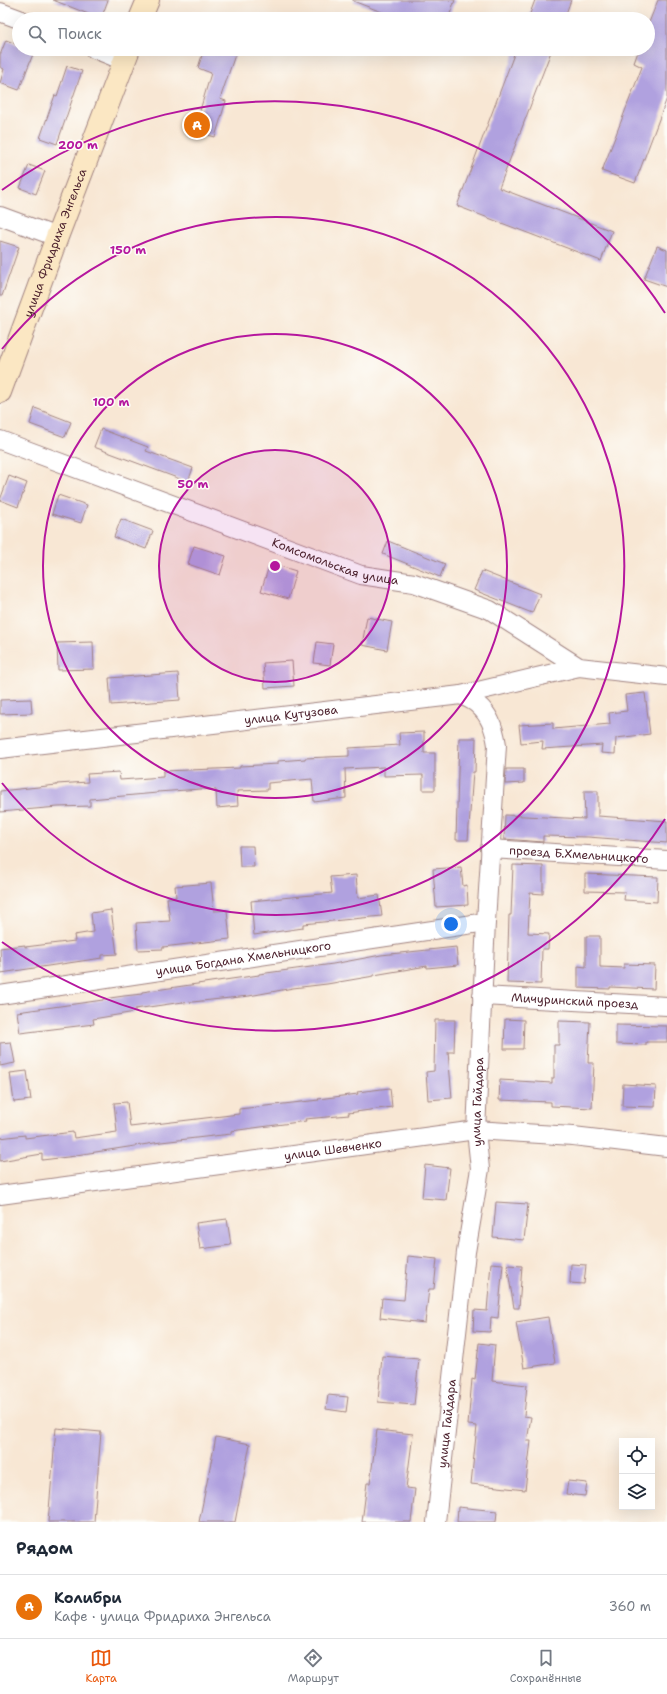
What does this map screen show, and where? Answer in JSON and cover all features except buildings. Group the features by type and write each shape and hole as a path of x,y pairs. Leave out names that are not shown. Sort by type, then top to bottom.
{"main road":[{"path":"143,12 148,0"},
{"name":"улица Фридриха Энгельса","path":"0,392 126,56"}],"street":[{"path":"0,12 12,17"},
{"path":"0,216 57,237"},
{"name":"Комсомольская улица","path":"0,440 361,575 414,583 490,610 579,667 667,677"},
{"name":"улица Кутузова","path":"0,749 461,695 579,667"},
{"name":"улица Гайдара","path":"436,1522 466,1252 480,1169 476,1130 486,922 497,745 494,729 478,704 461,695"},
{"name":"проезд Б.Хмельницкого","path":"490,849 667,860"},
{"name":"улица Богдана Хмельницкого","path":"0,995 486,922"},
{"name":"Мичуринский проезд","path":"482,996 667,1006"},
{"name":"улица Шевченко","path":"0,1194 476,1130 573,1136 667,1147"}],"place":[{"name":"Колибри","path":"197,125"}]}
